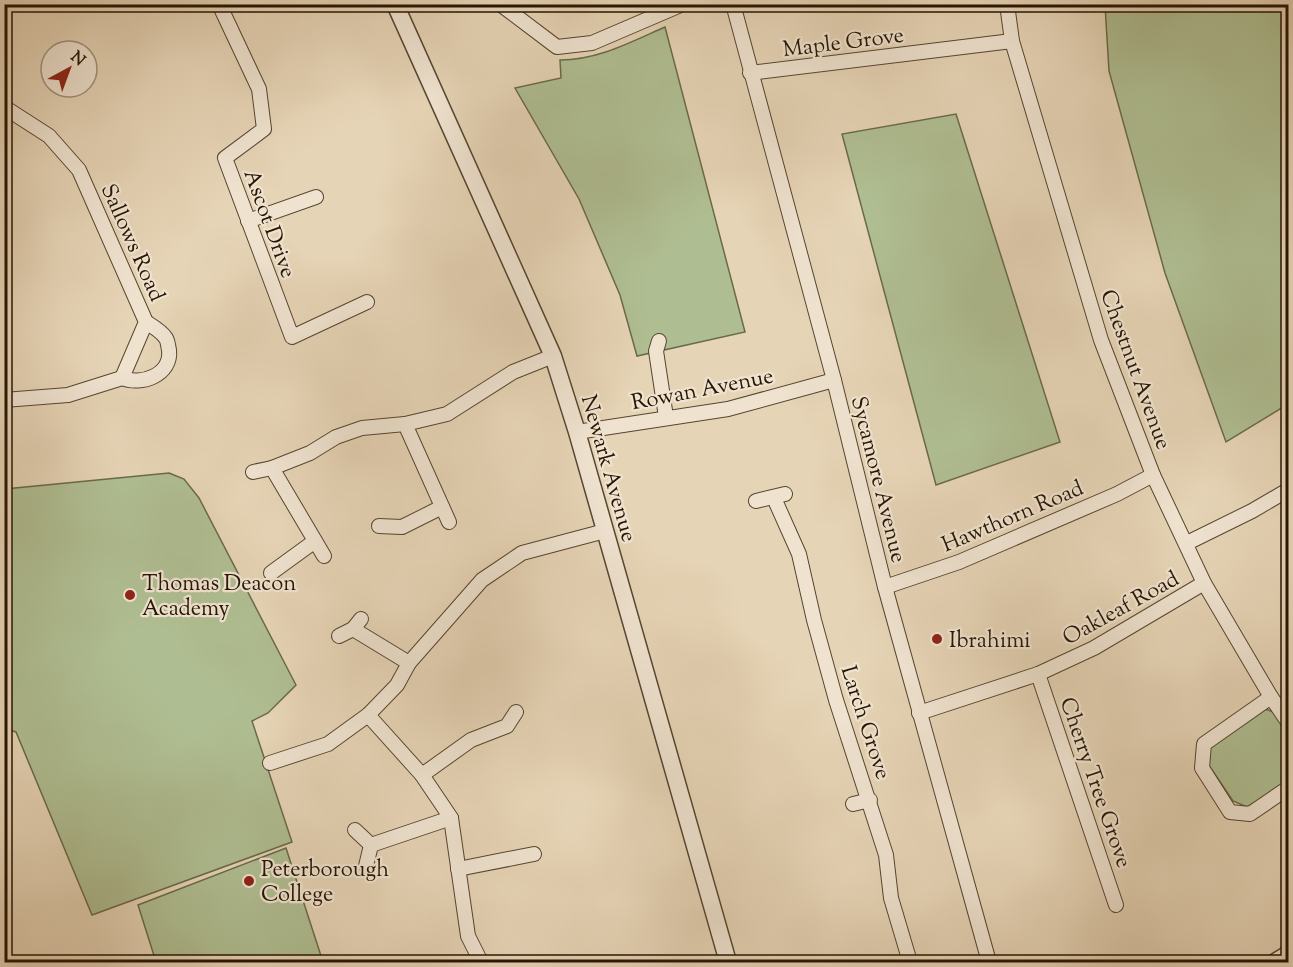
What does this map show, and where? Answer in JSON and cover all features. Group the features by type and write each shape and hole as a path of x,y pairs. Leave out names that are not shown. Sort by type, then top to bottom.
{"street":[{"name":"Ascot Drive","path":"219,4 259,89 264,129 225,158 292,337 367,302"},
{"name":"Newark Avenue","path":"395,4 553,356 577,432 728,963"},
{"path":"500,4 557,46 592,43 683,4"},
{"name":"Sycamore Avenue","path":"733,4 834,380 885,587 989,963"},
{"name":"Chestnut Avenue","path":"1007,4 1012,41 1101,340 1153,475 1204,583 1288,722"},
{"name":"Maple Grove","path":"750,73 1012,41"},
{"name":"Sallows Road","path":"4,107 49,136 79,170 146,322 122,378"},
{"path":"248,221 316,197"},
{"path":"4,400 68,395 122,378 130,382 160,374 168,363 169,354 165,336 146,322"},
{"path":"659,341 656,351 666,417"},
{"path":"253,472 272,468 310,453 336,437 362,428 405,423 447,414 513,372 553,356"},
{"name":"Rowan Avenue","path":"577,432 728,409 834,380"},
{"path":"405,423 449,522"},
{"path":"272,468 324,556"},
{"name":"Hawthorn Road","path":"885,587 959,562 1117,494 1153,475"},
{"path":"1187,543 1252,511 1288,490"},
{"name":"Larch Grove","path":"756,501 780,496 800,554 814,620 836,700 886,855 891,897 910,963"},
{"path":"379,526 402,527 442,507"},
{"path":"270,763 328,744 368,715 397,685 409,663 482,580 522,553 605,531"},
{"path":"271,573 315,541"},
{"name":"Oakleaf Road","path":"919,713 1038,674 1094,648 1204,583"},
{"path":"339,636 357,624 409,663"},
{"name":"Cherry Tree Grove","path":"1038,674 1116,904"},
{"path":"1271,697 1204,744 1202,768 1230,812 1250,814 1288,788"},
{"path":"422,775 471,740 507,726 516,712"},
{"path":"368,715 422,775 451,818 468,936 481,963"},
{"path":"853,804 870,800"},
{"path":"371,845 451,818"},
{"path":"355,830 371,845"},
{"path":"366,866 371,845"},
{"path":"458,869 534,854"},
{"path":"1275,963 1288,954"}],"green space":[{"path":"1105,5 1288,5 1288,404 1226,442 1165,273 1109,71"},
{"path":"665,27 745,332 637,356 620,295 579,199 515,88 561,78 560,60 601,54"},
{"path":"956,114 1060,442 936,485 842,134"},
{"name":"Thomas Deacon Academy","path":"169,473 184,479 199,498 296,685 268,713 252,721 292,842 92,915 16,732 5,729 5,489"},
{"path":"1262,709 1272,711 1284,726 1288,749 1288,782 1247,807 1233,801 1208,764 1209,748"},
{"path":"286,848 323,962 156,962 138,905"}],"place":[{"name":"Thomas Deacon Academy","path":"130,595"},
{"name":"Ibrahimi","path":"937,639"},
{"name":"Peterborough College","path":"249,881"}]}
